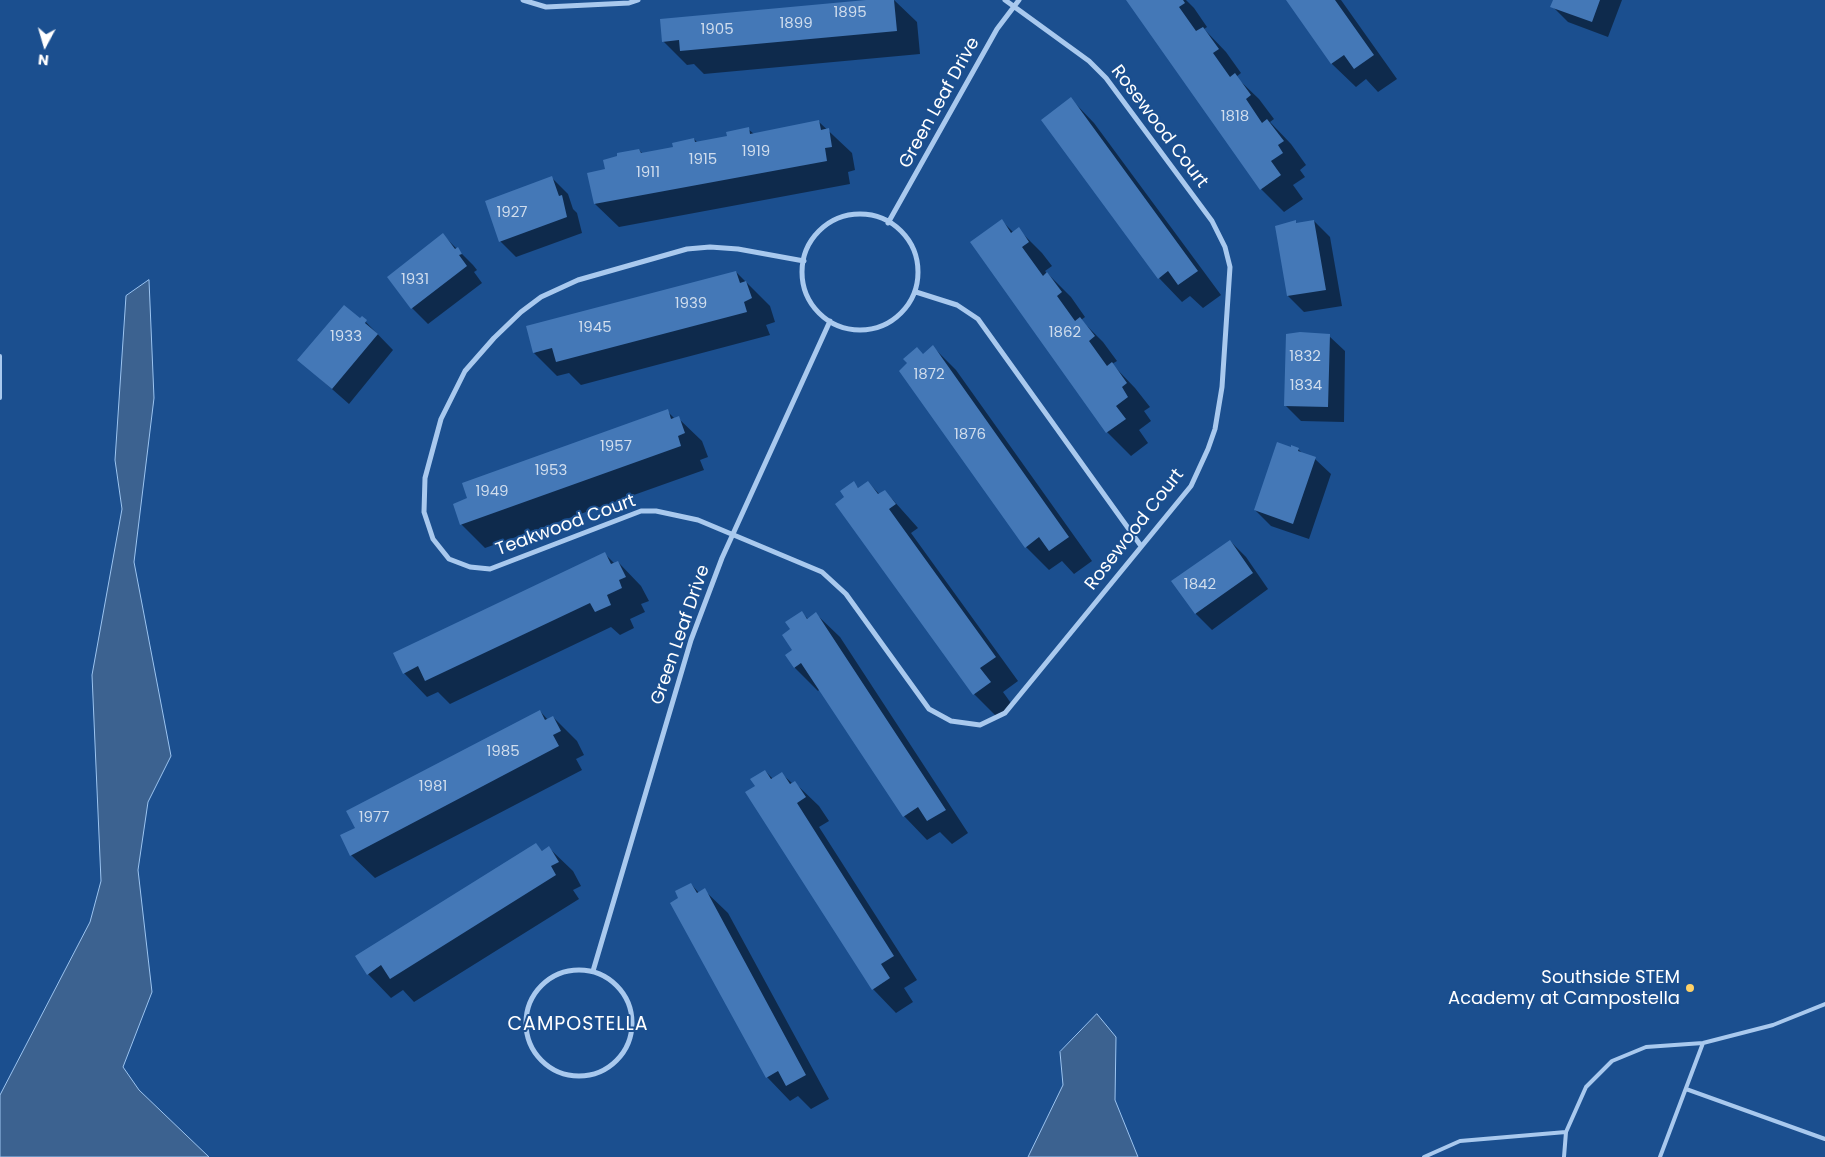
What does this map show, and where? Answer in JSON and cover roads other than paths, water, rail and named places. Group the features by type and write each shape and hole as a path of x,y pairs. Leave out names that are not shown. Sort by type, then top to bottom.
{"street":[{"path":"523,0 546,6 629,3 638,0"},
{"name":"Rosewood Court","path":"734,533 822,572 846,594 929,710 951,721 980,725 1005,713 1191,486 1215,429 1222,387 1230,267 1225,247 1212,222 1106,78 1089,61 1015,5 1005,0"},
{"name":"Green Leaf Drive","path":"888,223 998,29 1019,0"},
{"path":"857,214 880,217 888,223 899,229 913,247 919,269 916,292 904,312 886,325 863,330 841,327 821,316 807,297 802,275 805,253 817,233 835,220 857,214"},
{"name":"Teakwood Court","path":"734,533 698,520 656,511 641,511 490,569 470,567 449,559 433,539 424,512 425,478 441,419 465,371 494,338 521,312 541,297 578,280 687,249 710,247 738,248 804,262"},
{"path":"916,292 957,305 978,319 1141,546"},
{"name":"Green Leaf Drive","path":"593,971 691,640 708,591 830,321"},
{"path":"571,970 593,971 612,980 626,995 633,1015 632,1036 623,1055 607,1069 587,1077 566,1076 547,1066 533,1051 526,1031 527,1010 536,991 551,977 571,970"}],"lane":[{"path":"0,356 0,398"},
{"path":"1564,1157 1566,1132 1586,1087 1612,1061 1646,1047 1703,1043 1773,1025 1825,1004"},
{"path":"1660,1157 1703,1043"},
{"path":"1686,1089 1825,1139"},
{"path":"1424,1157 1460,1141 1566,1132"}],"water":[{"path":"149,280 154,398 134,562 171,756 148,802 138,870 152,992 123,1067 139,1090 209,1157 0,1157 0,1095 90,922 101,881 92,675 122,509 115,460 126,296"},
{"path":"1097,1014 1116,1037 1115,1100 1138,1157 1028,1157 1063,1085 1060,1052"}],"place":[{"name":"Southside STEM Academy at Campostella","path":"1690,988"}],"district":[{"name":"CAMPOSTELLA","path":"578,1025"}]}
